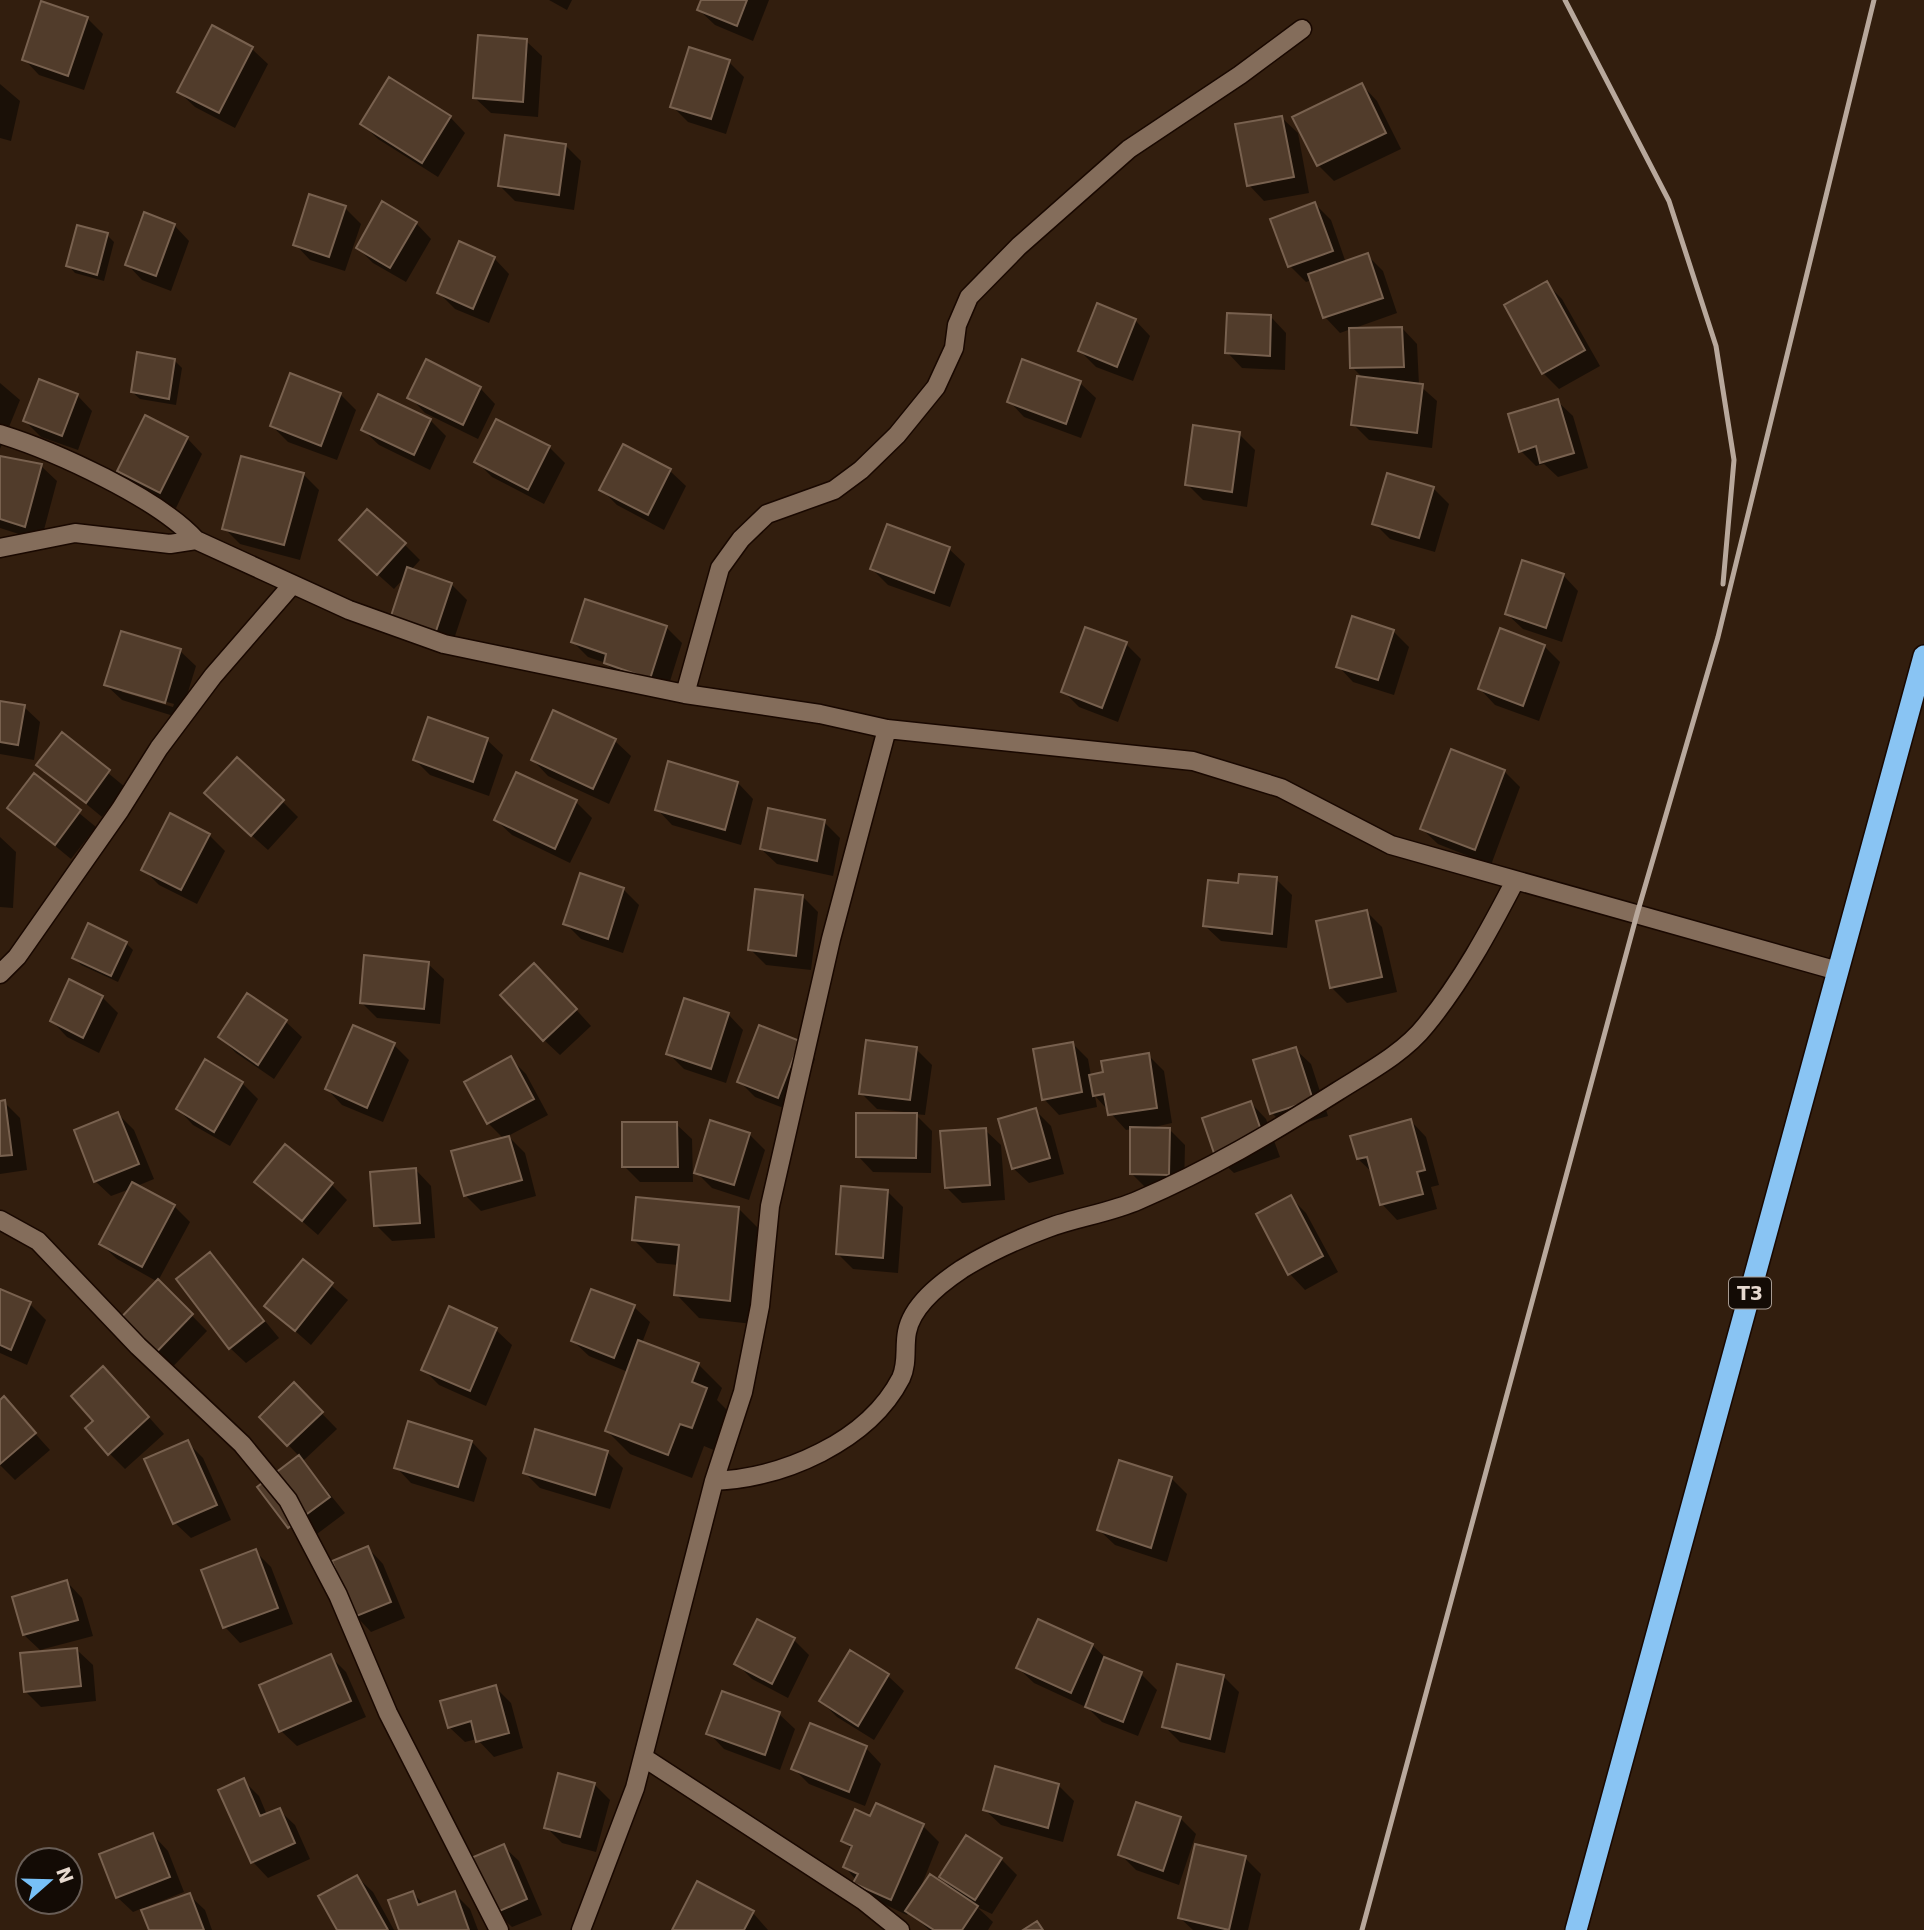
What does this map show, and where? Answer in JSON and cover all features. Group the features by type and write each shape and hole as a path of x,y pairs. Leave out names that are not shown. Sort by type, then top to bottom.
{"highway":[{"name":"T3","path":"1576,1930 1924,656"}],"street":[{"path":"685,694 720,568 741,539 767,514 835,490 861,470 897,435 936,387 954,348 957,325 969,297 1019,246 1129,149 1240,75 1302,29"},
{"path":"0,434 35,445 158,508 179,521 196,540 349,610 444,645 685,694 820,714 887,729 1192,761 1281,788 1391,845 1838,971"},
{"path":"0,548 75,533 170,544 196,540"},
{"path":"0,974 17,957 159,748 205,686 292,585"},
{"path":"581,1930 635,1788 714,1481 743,1392 760,1306 770,1206 831,939 887,729"},
{"path":"714,1481 760,1475 811,1456 854,1433 902,1377 908,1349 907,1333 919,1307 937,1287 961,1270 998,1249 1048,1228 1136,1201 1227,1160 1382,1063 1425,1027 1479,950 1515,881"},
{"path":"0,1220 38,1241 138,1346 242,1444 288,1500 338,1595 388,1713 499,1930"},
{"path":"643,1757 864,1901 900,1930"}],"building":[{"path":"701,0 747,0 737,26 697,10"},
{"path":"41,1 88,17 68,76 22,60"},
{"path":"212,25 253,47 219,113 177,92"},
{"path":"478,35 527,39 523,102 473,98"},
{"path":"689,47 730,60 711,119 670,107"},
{"path":"389,77 451,116 422,163 360,124"},
{"path":"1362,83 1386,133 1317,166 1292,117"},
{"path":"1282,116 1294,177 1247,186 1235,124"},
{"path":"505,135 566,144 559,195 498,186"},
{"path":"309,194 346,206 329,257 293,245"},
{"path":"382,201 417,222 390,268 356,248"},
{"path":"1315,202 1333,251 1288,267 1270,219"},
{"path":"144,212 175,224 156,276 125,265"},
{"path":"77,225 108,233 97,275 66,266"},
{"path":"459,241 495,257 473,309 437,293"},
{"path":"1368,253 1383,298 1323,318 1308,274"},
{"path":"1547,281 1585,350 1542,374 1504,305"},
{"path":"1097,303 1136,319 1117,367 1078,351"},
{"path":"1227,313 1271,315 1270,356 1225,353"},
{"path":"1402,327 1404,367 1350,368 1349,328"},
{"path":"137,352 175,359 169,399 131,392"},
{"path":"426,359 481,387 463,425 407,398"},
{"path":"1022,359 1081,381 1066,424 1007,402"},
{"path":"290,373 341,393 321,446 270,426"},
{"path":"1357,376 1423,384 1417,433 1351,425"},
{"path":"39,379 78,394 62,436 23,421"},
{"path":"378,394 431,419 414,455 361,430"},
{"path":"1558,399 1574,453 1540,463 1536,446 1519,452 1508,414"},
{"path":"145,415 188,437 160,493 117,471"},
{"path":"496,419 550,446 528,490 474,462"},
{"path":"1193,425 1240,432 1232,492 1185,485"},
{"path":"623,444 671,469 648,515 599,490"},
{"path":"0,456 42,464 25,527 0,519"},
{"path":"241,456 304,473 284,545 222,529"},
{"path":"1387,473 1434,487 1419,538 1372,524"},
{"path":"367,509 406,543 377,575 339,540"},
{"path":"887,524 950,547 934,593 870,569"},
{"path":"1522,560 1564,574 1546,628 1505,614"},
{"path":"407,567 452,583 435,634 390,619"},
{"path":"585,599 667,626 650,679 604,663 606,654 571,642"},
{"path":"1352,616 1394,630 1378,680 1336,667"},
{"path":"1085,627 1127,642 1102,708 1061,692"},
{"path":"1500,628 1545,645 1523,706 1478,689"},
{"path":"121,631 181,649 165,703 104,685"},
{"path":"0,701 25,705 18,745 0,742"},
{"path":"553,710 616,739 593,789 531,760"},
{"path":"428,717 488,738 473,782 413,760"},
{"path":"62,732 110,770 86,803 36,765"},
{"path":"1451,749 1505,770 1475,850 1420,829"},
{"path":"237,757 284,800 251,836 204,793"},
{"path":"668,761 738,782 725,830 655,810"},
{"path":"516,772 577,800 555,849 494,820"},
{"path":"34,773 81,810 55,845 7,808"},
{"path":"768,808 825,820 817,861 760,849"},
{"path":"170,813 210,834 181,890 141,870"},
{"path":"580,873 624,888 608,939 563,924"},
{"path":"1239,874 1277,877 1272,934 1203,926 1208,880 1238,883"},
{"path":"755,889 803,895 796,956 748,950"},
{"path":"1367,910 1382,977 1330,988 1316,921"},
{"path":"88,923 127,942 111,976 72,958"},
{"path":"364,955 429,962 424,1009 360,1003"},
{"path":"534,963 577,1009 543,1041 500,995"},
{"path":"69,979 103,996 83,1038 50,1021"},
{"path":"247,993 287,1020 258,1065 218,1037"},
{"path":"684,998 729,1013 711,1069 666,1054"},
{"path":"353,1025 395,1043 367,1108 325,1089"},
{"path":"759,1025 800,1041 778,1098 737,1082"},
{"path":"866,1040 917,1047 910,1100 859,1094"},
{"path":"1073,1042 1082,1092 1042,1100 1033,1049"},
{"path":"1296,1047 1313,1100 1270,1114 1253,1060"},
{"path":"1149,1053 1157,1108 1108,1115 1104,1094 1093,1096 1089,1075 1103,1072 1101,1061"},
{"path":"511,1056 534,1099 487,1124 464,1082"},
{"path":"205,1059 243,1082 214,1132 176,1109"},
{"path":"5,1100 12,1155 0,1156 0,1101"},
{"path":"1251,1101 1265,1142 1216,1159 1202,1118"},
{"path":"1036,1108 1050,1158 1012,1169 998,1119"},
{"path":"118,1112 139,1164 94,1182 74,1130"},
{"path":"856,1113 917,1113 916,1158 856,1157"},
{"path":"1411,1119 1425,1170 1417,1172 1423,1194 1380,1205 1367,1157 1357,1159 1350,1136"},
{"path":"710,1120 750,1133 734,1185 694,1173"},
{"path":"622,1122 677,1122 678,1167 622,1167"},
{"path":"1130,1127 1170,1128 1169,1175 1130,1174"},
{"path":"986,1128 990,1185 945,1188 940,1131"},
{"path":"509,1136 522,1180 464,1196 451,1151"},
{"path":"285,1144 333,1183 302,1221 254,1182"},
{"path":"416,1168 420,1223 374,1226 370,1172"},
{"path":"132,1182 175,1205 142,1267 99,1244"},
{"path":"841,1186 888,1190 883,1258 836,1254"},
{"path":"1291,1195 1323,1256 1288,1275 1256,1214"},
{"path":"636,1197 739,1207 730,1301 674,1295 679,1245 632,1240"},
{"path":"210,1252 264,1321 229,1349 176,1279"},
{"path":"303,1259 333,1283 295,1331 264,1306"},
{"path":"158,1279 193,1314 145,1364 110,1329"},
{"path":"0,1289 31,1302 11,1350 0,1345"},
{"path":"591,1289 635,1305 614,1358 571,1341"},
{"path":"449,1306 497,1328 470,1391 421,1370"},
{"path":"638,1340 699,1363 692,1382 707,1388 692,1428 680,1424 668,1455 605,1431"},
{"path":"103,1366 149,1417 108,1455 85,1428 93,1421 71,1396"},
{"path":"294,1382 323,1412 287,1446 259,1417"},
{"path":"4,1396 36,1433 0,1464 0,1400"},
{"path":"408,1421 472,1441 458,1487 394,1468"},
{"path":"535,1429 608,1451 595,1495 523,1473"},
{"path":"188,1440 217,1505 173,1524 144,1459"},
{"path":"299,1455 330,1497 288,1528 257,1487"},
{"path":"1119,1460 1172,1477 1151,1548 1097,1530"},
{"path":"368,1546 391,1602 354,1617 332,1561"},
{"path":"256,1549 278,1608 223,1628 201,1570"},
{"path":"67,1580 78,1620 23,1635 12,1597"},
{"path":"757,1619 795,1638 772,1684 734,1664"},
{"path":"1038,1619 1093,1644 1071,1693 1016,1668"},
{"path":"77,1648 81,1686 24,1692 20,1653"},
{"path":"850,1650 889,1674 858,1726 819,1701"},
{"path":"331,1654 351,1701 279,1732 259,1685"},
{"path":"1104,1657 1142,1672 1123,1722 1085,1707"},
{"path":"1177,1664 1224,1675 1210,1739 1162,1727"},
{"path":"496,1685 509,1733 476,1742 471,1721 448,1728 440,1701"},
{"path":"722,1691 780,1712 765,1755 706,1734"},
{"path":"810,1723 867,1746 849,1792 791,1769"},
{"path":"995,1766 1059,1784 1048,1828 983,1810"},
{"path":"558,1773 595,1783 580,1837 544,1828"},
{"path":"244,1778 260,1816 280,1808 295,1843 251,1863 218,1790"},
{"path":"1136,1802 1181,1817 1163,1871 1118,1855"},
{"path":"876,1803 924,1824 891,1900 853,1883 858,1874 843,1867 852,1846 841,1841 855,1809 870,1816"},
{"path":"153,1833 170,1877 116,1898 99,1854"},
{"path":"966,1835 1002,1858 975,1900 939,1877"},
{"path":"504,1844 527,1899 495,1913 471,1858"},
{"path":"1195,1844 1246,1856 1229,1930 1178,1918"},
{"path":"930,1874 978,1906 962,1930 934,1930 905,1911"},
{"path":"357,1875 388,1930 337,1930 318,1896"},
{"path":"697,1881 754,1911 744,1930 672,1930"},
{"path":"413,1891 418,1905 455,1891 469,1930 399,1930 388,1900"},
{"path":"190,1893 204,1930 149,1930 141,1910"},
{"path":"1037,1921 1043,1930 1023,1930"}],"railway":[{"path":"1565,0 1669,201 1716,346 1734,460 1723,584"},
{"path":"1362,1930 1637,914 1718,637 1874,0"}]}
